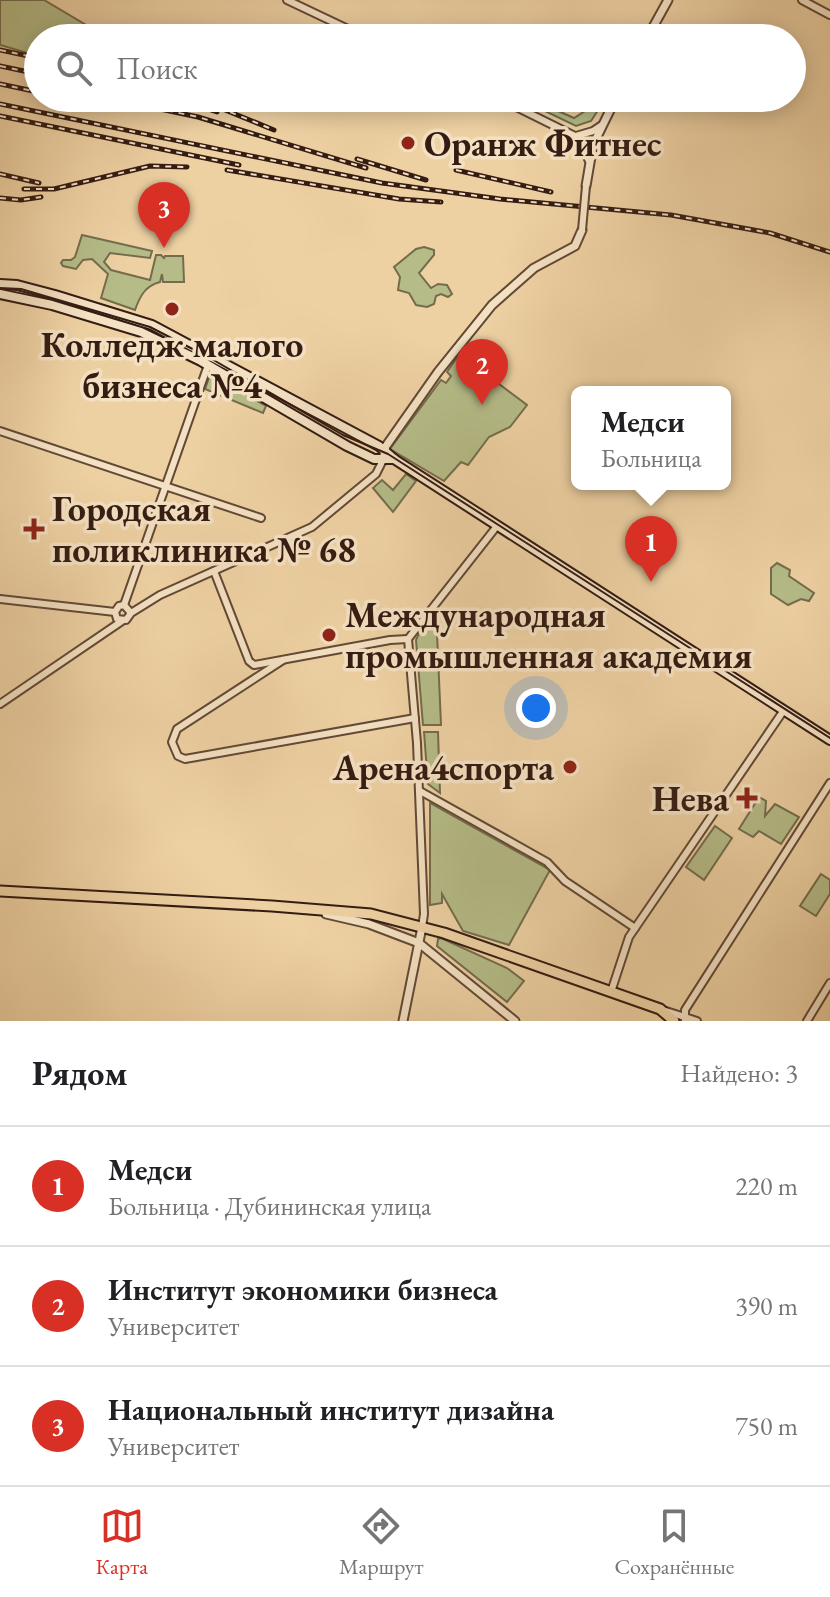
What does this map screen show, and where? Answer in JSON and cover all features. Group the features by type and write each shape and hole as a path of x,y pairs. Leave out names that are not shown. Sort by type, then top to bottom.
{"main road":[{"path":"0,284 55,295 152,325 384,452 830,740"},
{"path":"0,294 52,305 141,332 208,365 324,434 370,457 384,452"},
{"path":"0,891 371,914 422,927 681,1019"}],"street":[{"path":"287,0 338,24"},
{"path":"655,24 668,0"},
{"path":"802,0 830,15"},
{"path":"527,112 593,145"},
{"path":"0,704 128,619 131,613 170,590 312,527 376,474 384,452 438,372 492,305 534,268 575,246 582,230 593,145 609,112"},
{"path":"576,136 603,124"},
{"path":"576,136 589,161"},
{"path":"124,605 208,365"},
{"path":"0,431 261,518"},
{"path":"403,1021 424,912 420,791 408,639 497,526"},
{"path":"214,571 252,664 247,682"},
{"path":"0,599 115,612"},
{"path":"115,612 124,605"},
{"path":"124,605 131,613"},
{"path":"115,612 122,621"},
{"path":"252,664 408,639"},
{"path":"283,660 177,729 172,742 178,756 185,759 415,718"},
{"path":"611,992 629,937 784,710"},
{"path":"697,1021 681,1019 692,997 830,783"},
{"path":"420,791 547,862 565,881 635,928"},
{"path":"275,906 344,917 389,930 419,943 515,1021"},
{"path":"807,1021 830,983"}],"green space":[{"path":"0,0 44,0 84,24 24,24 24,52 0,45"},
{"path":"547,112 560,112 574,118 583,112 597,112 591,121 576,126"},
{"path":"82,235 152,251 150,258 110,253 104,262 111,270 150,280 156,255 164,258 183,256 184,282 163,282 162,274 160,282 144,292 135,310 101,298 108,274 92,259 83,260 76,269 61,263 75,257"},
{"path":"424,247 434,250 434,255 419,273 431,288 438,284 447,285 452,294 448,297 441,294 436,296 434,304 427,307 416,305 409,293 398,290 400,277 394,267 416,249"},
{"path":"463,349 476,359 482,371 527,405 510,427 489,437 468,465 461,462 444,481 390,449 441,380 446,383 451,376 447,372"},
{"path":"210,375 266,406 263,413 205,389"},
{"path":"406,474 416,481 393,512 373,488 382,480 393,490"},
{"path":"777,563 790,570 789,576 814,593 809,601 801,599 788,605 771,594 771,568"},
{"path":"436,610 441,725 423,725 416,640"},
{"path":"424,732 438,732 440,793 428,784"},
{"path":"759,797 766,801 765,816 775,804 799,817 781,844 759,831 753,837 739,829"},
{"path":"430,803 550,870 509,945 463,931 442,894 442,903 430,905"},
{"path":"715,826 732,838 704,880 686,867"},
{"path":"821,874 830,880 830,894 816,916 800,906"},
{"path":"441,938 507,968 524,981 507,1002 437,946"}],"tram line":[{"path":"0,288 21,289 150,327 343,435 388,454 830,738"}],"railway":[{"path":"0,50 24,55"},
{"path":"0,66 24,71"},
{"path":"0,84 24,89"},
{"path":"0,104 24,109"},
{"path":"39,112 382,183 500,199 671,215 770,233 830,252"},
{"path":"174,112 366,168"},
{"path":"230,112 274,130"},
{"path":"0,116 239,165"},
{"path":"357,159 426,180"},
{"path":"24,189 54,189 150,166 187,167"},
{"path":"227,170 399,199 441,202"},
{"path":"456,170 551,192"},
{"path":"0,174 39,183"},
{"path":"0,198 21,200 41,197"}],"place":[{"name":"Оранж Фитнес","path":"408,143"},
{"name":"Национальный институт дизайна","path":"164,248"},
{"name":"Колледж малого бизнеса №4","path":"172,309"},
{"name":"Институт экономики бизнеса","path":"482,405"},
{"name":"Городская поликлиника № 68","path":"34,529"},
{"name":"Медси","path":"651,582"},
{"name":"Международная промышленная академия","path":"329,635"},
{"name":"Арена4спорта","path":"570,767"},
{"name":"Нева","path":"747,798"}]}
